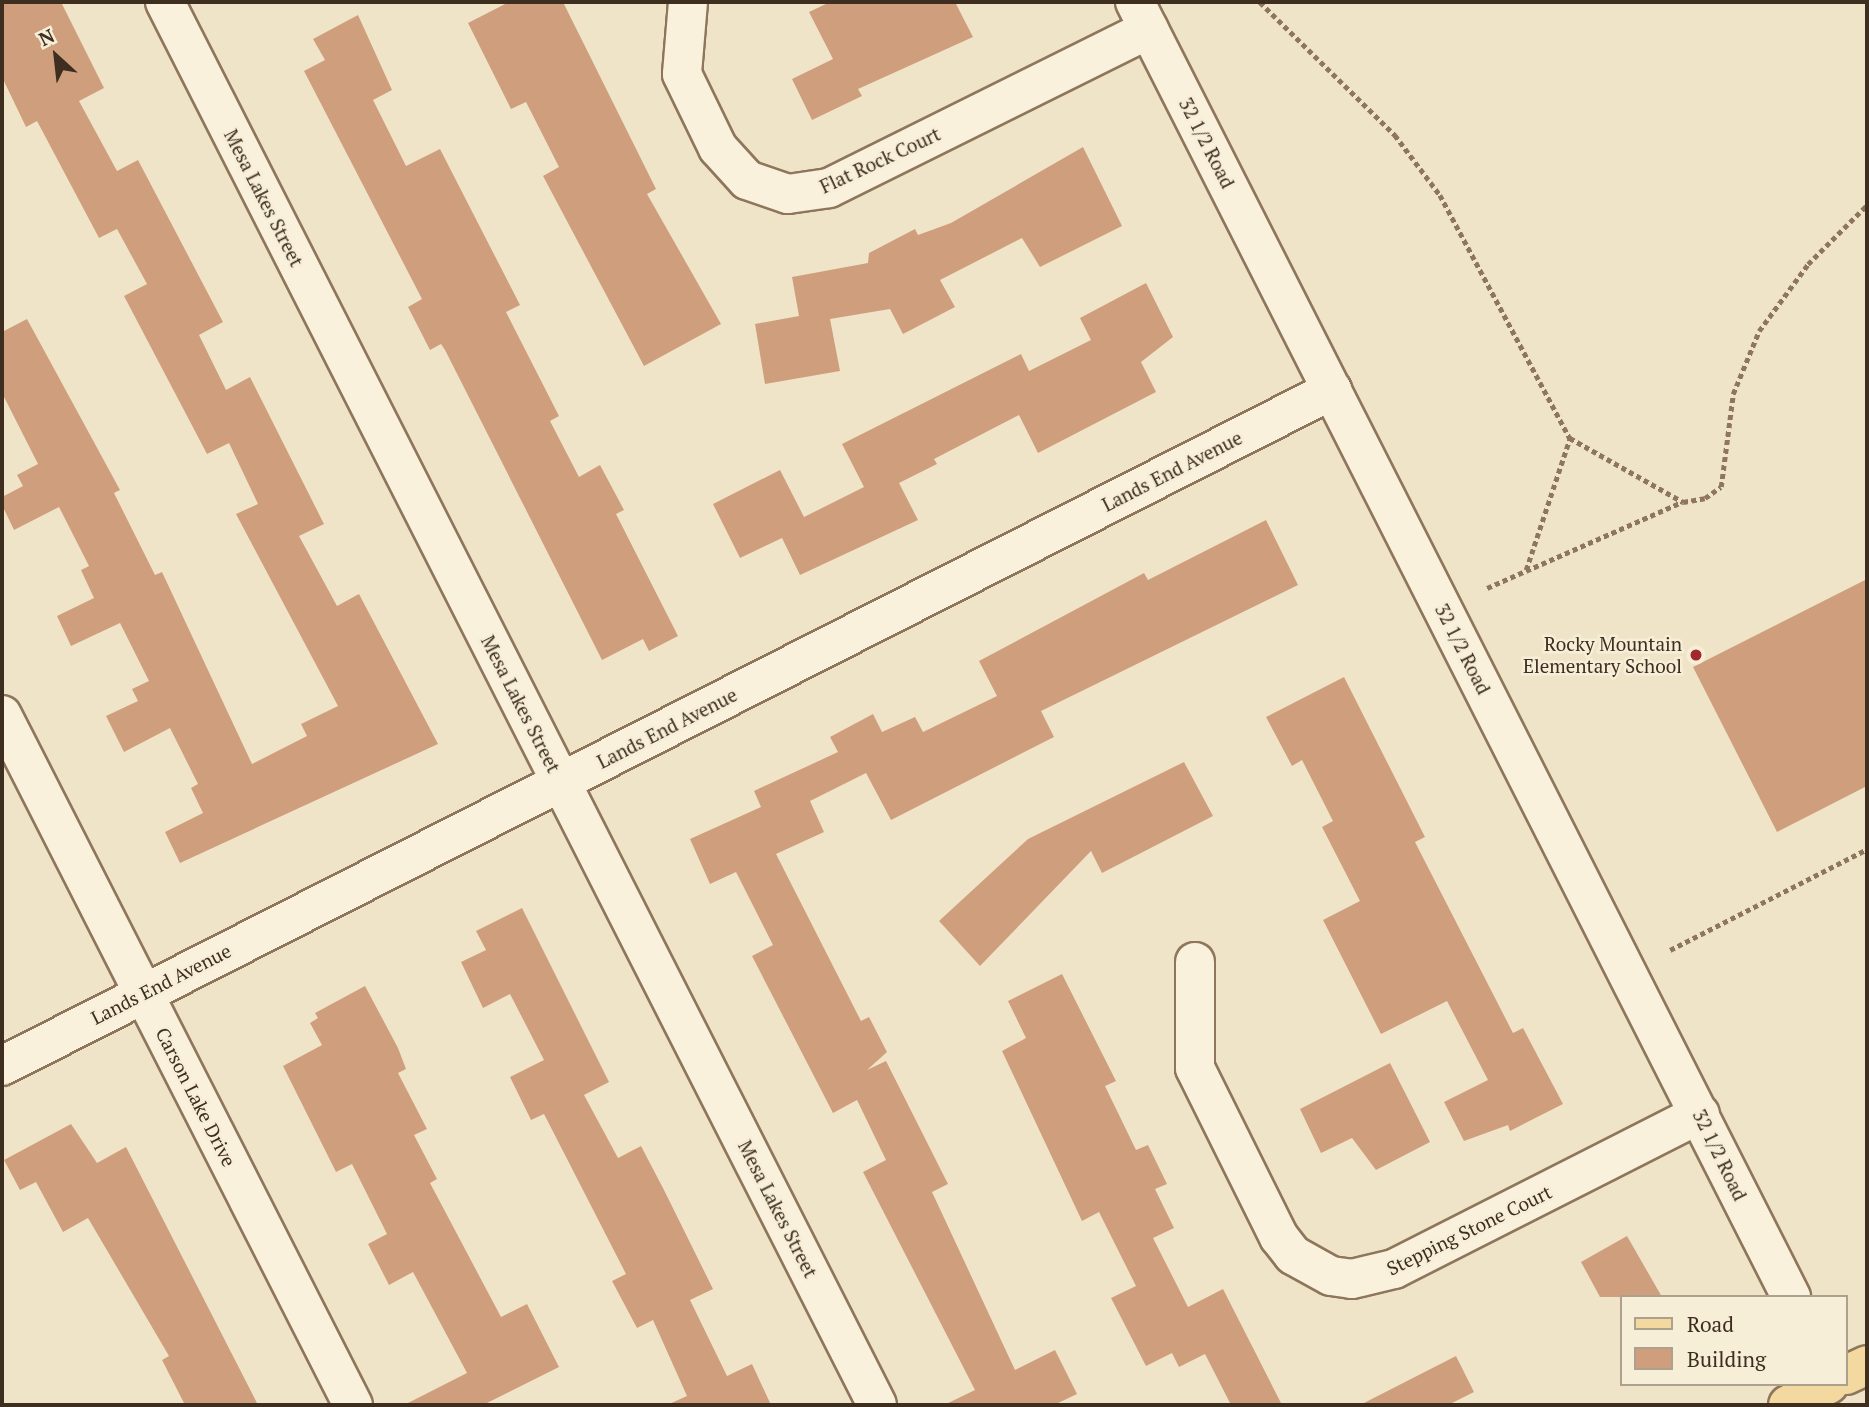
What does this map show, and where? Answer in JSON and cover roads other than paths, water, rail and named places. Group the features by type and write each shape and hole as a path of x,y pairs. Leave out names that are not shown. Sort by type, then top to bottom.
{"main road":[{"path":"1848,1375 1867,1365"},
{"path":"1788,1405 1824,1386"}],"street":[{"name":"Mesa Lakes Street","path":"165,2 877,1405"},
{"name":"Flat Rock Court","path":"688,2 682,74 719,148 747,180 788,194 830,188 1142,15"},
{"name":"32 1/2 Road","path":"1142,15 1790,1295"},
{"name":"Lands End Avenue","path":"2,1066 1332,390"},
{"name":"Carson Lake Drive","path":"2,715 353,1405"},
{"name":"Stepping Stone Court","path":"1195,962 1195,1068 1279,1237 1293,1255 1331,1276 1352,1279 1394,1269 1700,1114"},
{"path":"1829,1386 1837,1405"}],"place":[{"name":"Rocky Mountain Elementary School","path":"1696,655"}]}
